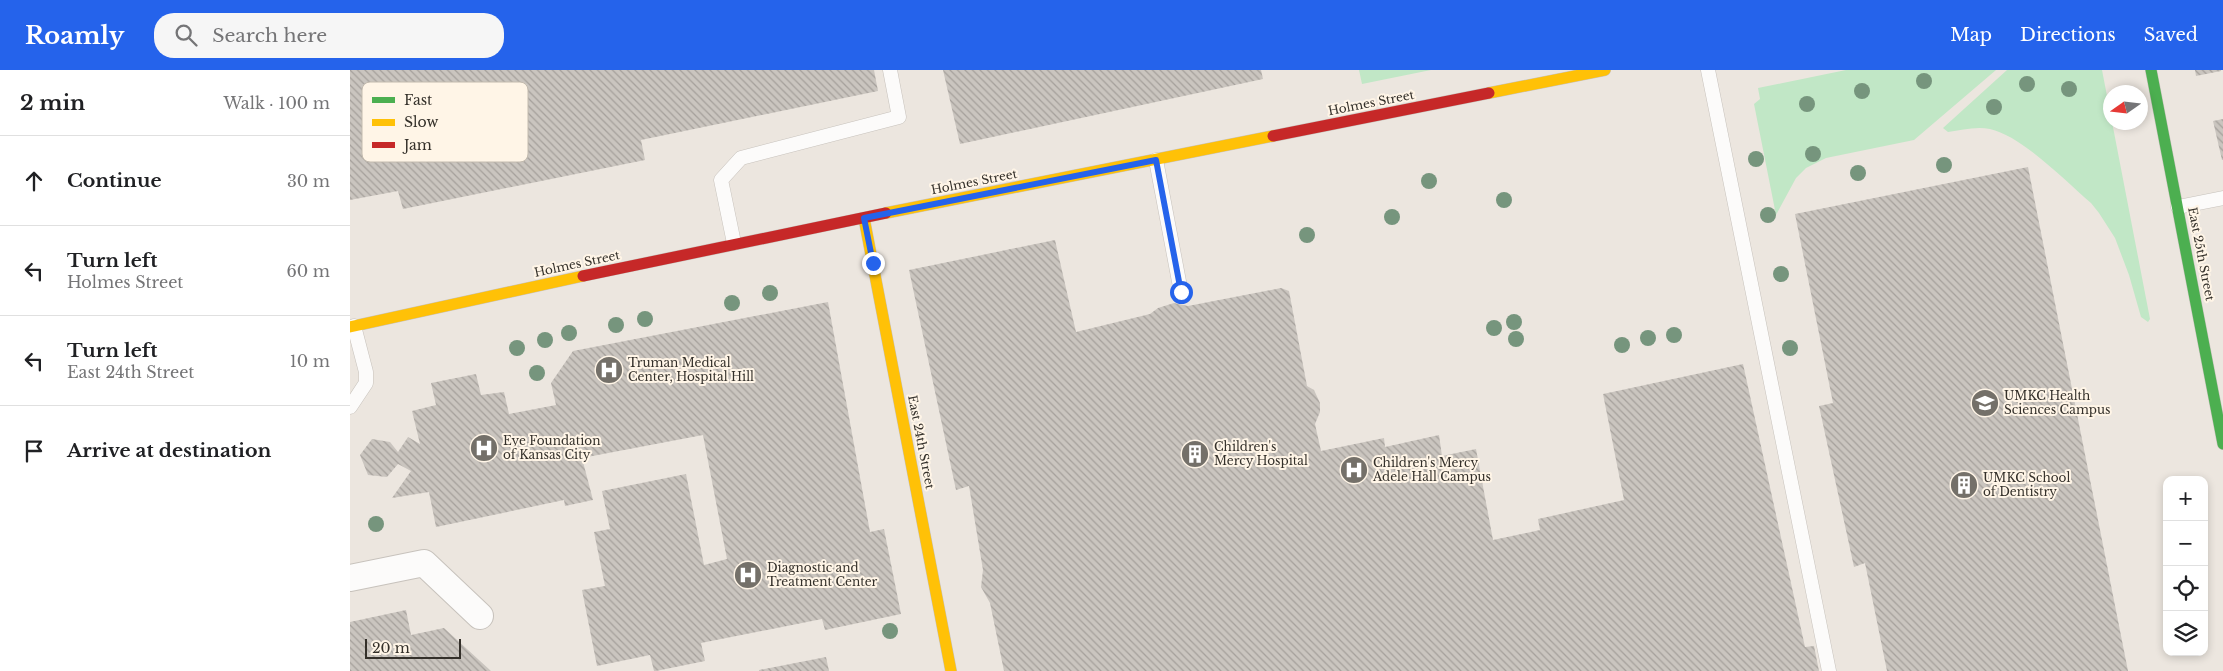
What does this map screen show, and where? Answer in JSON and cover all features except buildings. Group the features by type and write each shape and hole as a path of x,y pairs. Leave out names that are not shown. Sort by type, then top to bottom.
{"street":[{"name":"Holmes Street","path":"352,327 734,243 1605,70"},
{"name":"East 25th Street","path":"2151,70 2223,443"},
{"name":"East 24th Street","path":"864,218 951,671"},
{"path":"350,578 424,563 480,616"}],"lane":[{"path":"734,243 721,180 741,158 899,117 890,70"},
{"path":"1708,70 1829,671"},
{"path":"1156,160 1181,292"},
{"path":"2178,207 2223,198"},
{"path":"350,407 366,383 366,372 352,327"}],"green space":[{"path":"1359,70 1431,70 1362,84"},
{"path":"1846,70 1996,70 1914,140 1826,158 1806,168 1796,178 1776,215 1754,104 1760,99 1758,88"},
{"path":"2007,70 2102,70 2105,85 2103,85 2103,130 2114,130 2150,319 2148,322 2141,317 2129,275 2115,238 2091,203 2043,160 2016,140 1990,129 1980,128 1948,132 1943,128"}],"traffic: fast":[{"path":"2151,70 2223,444"}],"traffic: slow":[{"path":"1489,93 1605,70"},
{"path":"886,213 1273,136"},
{"path":"864,218 951,671"},
{"path":"350,327 583,276"}],"traffic: jam":[{"path":"1273,136 1489,93"},
{"path":"583,276 886,213"}],"place":[{"name":"Truman Medical Center, Hospital Hill","path":"609,370"},
{"name":"UMKC Health Sciences Campus","path":"1985,403"},
{"name":"Eye Foundation of Kansas City","path":"484,448"},
{"name":"Children's Mercy Hospital","path":"1195,454"},
{"name":"Children's Mercy Adele Hall Campus","path":"1354,470"},
{"name":"UMKC School of Dentistry","path":"1964,485"},
{"name":"Diagnostic and Treatment Center","path":"748,575"}],"route":[{"path":"873,263 864,218 1156,160 1181,292"}]}
